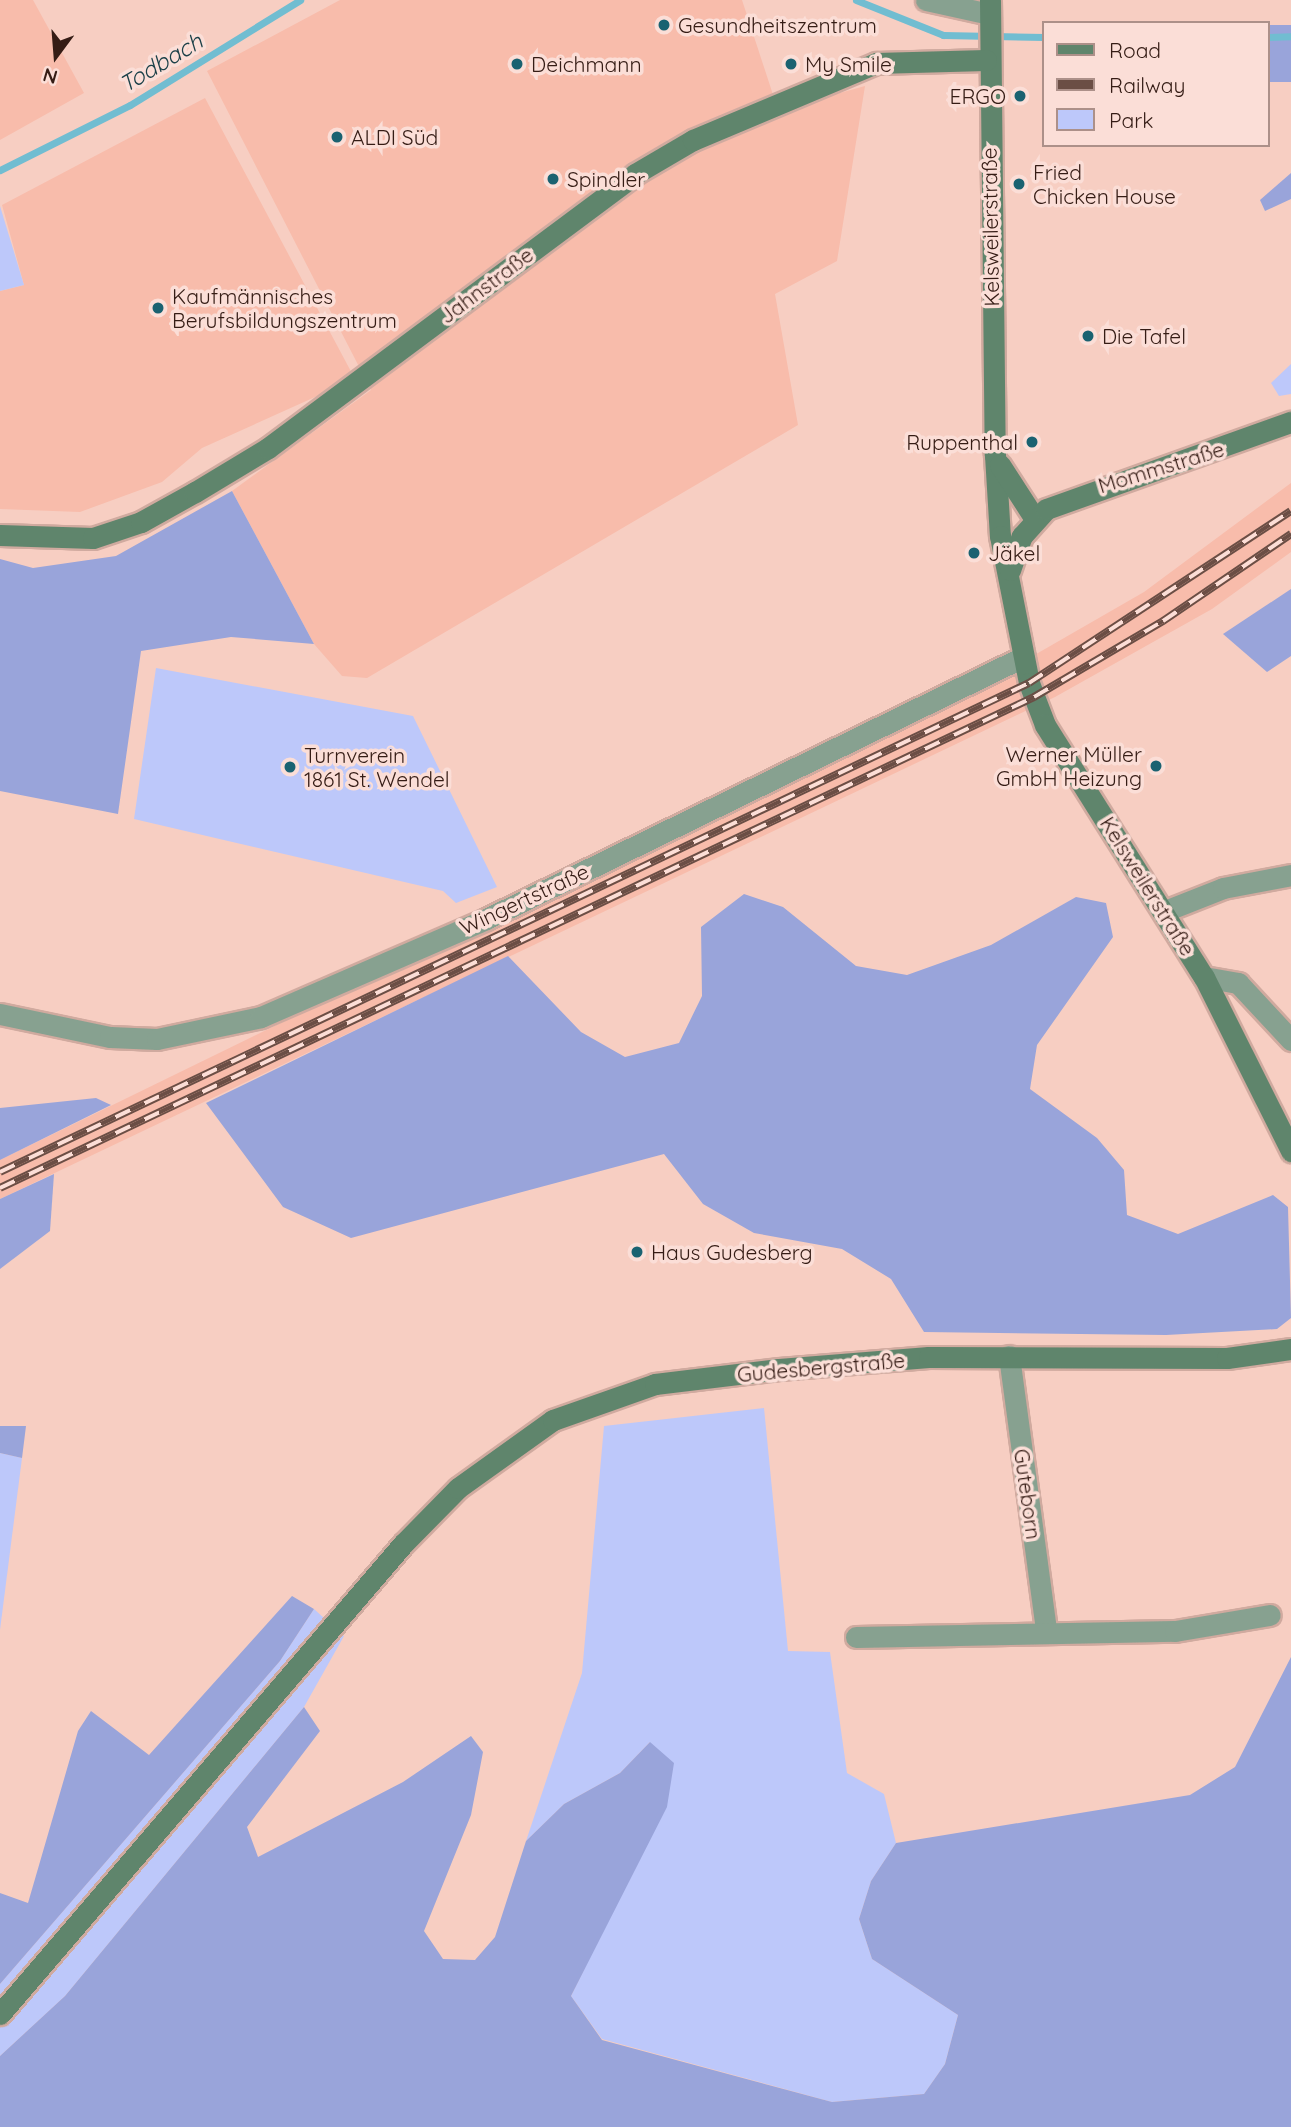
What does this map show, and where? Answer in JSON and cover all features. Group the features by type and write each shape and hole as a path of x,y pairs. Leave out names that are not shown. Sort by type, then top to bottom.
{"main road":[{"name":"Kelsweilerstraße","path":"988,29 995,455 1023,657 1045,725 1205,977"},
{"name":"Jahnstraße","path":"0,535 93,538 141,522 268,447 635,174 693,140 876,63 988,29"},
{"name":"Mommstraße","path":"1035,519 1108,482 1291,422"},
{"path":"995,455 1035,519"},
{"name":"Kelsweilerstraße","path":"1010,575 1016,547 1035,519"},
{"path":"1205,977 1291,1152"},
{"name":"Gudesbergstraße","path":"0,2014 403,1544 513,1443 591,1402 656,1384 779,1369 1009,1356 1227,1358 1291,1349"}],"street":[{"path":"926,0 988,29"},
{"name":"Wingertstraße","path":"0,1014 110,1037 158,1039 261,1017 486,919 1023,657"},
{"path":"1165,911 1223,888 1291,875"},
{"name":"Kelsweilerstraße","path":"1205,977 1238,983 1291,1040"},
{"name":"Guteborn","path":"1009,1356 1046,1631"},
{"path":"856,1637 1046,1631 1175,1631 1270,1615"}],"shaded area":[{"path":"0,0 33,0 84,93 0,140"},
{"path":"340,0 742,0 778,110 865,86 837,261 775,294 798,425 367,678 342,676 314,644 232,491 371,390 207,71"},
{"path":"1270,25 1291,25 1291,82 1270,82"},
{"name":"Kaufmännisches Berufsbildungszentrum","path":"205,98 355,379 202,448 162,482 80,512 0,509 0,291 24,285 2,205"},
{"path":"1291,173 1291,199 1265,211 1260,200"},
{"path":"1291,483 1291,552 1212,609 1055,697 0,1199 0,1160 1038,653 1144,592"},
{"path":"232,491 314,644 231,637 141,651 118,814 0,791 0,559 33,568 116,556"},
{"path":"1291,589 1291,656 1267,672 1223,634"},
{"path":"744,894 783,907 856,966 907,975 991,945 1076,897 1106,903 1113,937 1037,1045 1030,1089 1097,1138 1124,1170 1127,1215 1178,1234 1273,1195 1288,1207 1291,1318 1277,1329 1166,1335 924,1332 891,1279 842,1249 754,1233 703,1204 664,1154 351,1238 283,1207 206,1103 508,956 581,1032 625,1057 679,1043 702,996 701,927"},
{"path":"96,1098 111,1105 0,1160 0,1108"},
{"path":"54,1174 50,1231 0,1269 0,1199"},
{"path":"0,1426 26,1426 22,1458 0,1453"},
{"path":"292,1596 314,1609 280,1661 0,1984 0,1893 28,1903 78,1731 91,1711 149,1755"},
{"path":"1291,1657 1291,2127 0,2127 0,2056 65,1996 304,1707 320,1731 247,1827 258,1857 403,1782 471,1736 483,1752 471,1815 424,1931 443,1959 475,1960 495,1937 526,1841 564,1804 620,1773 650,1742 674,1763 667,1807 571,1996 602,2040 832,2102 924,2094 945,2064 958,2015 872,1959 859,1919 871,1881 896,1843 1190,1795 1235,1767"}],"green space":[{"path":"0,206 24,285 0,291"},
{"path":"1291,364 1291,394 1279,396 1271,383"},
{"name":"Turnverein 1861 St. Wendel","path":"156,668 413,716 497,887 456,903 443,891 134,819"},
{"path":"764,1408 788,1651 830,1652 847,1773 884,1794 896,1843 871,1881 859,1919 872,1959 958,2015 945,2064 924,2094 832,2102 602,2039 571,1996 617,1902 650,1742 620,1773 564,1804 526,1841 582,1673 604,1426"},
{"path":"0,1453 22,1458 0,1630"},
{"path":"314,1609 344,1636 304,1707 65,1996 0,2056 0,1984 280,1661"}],"waterway":[{"name":"Todbach","path":"0,170 130,105 300,0"},
{"name":"Todbach","path":"856,0 943,35 1042,37"},
{"name":"Todbach","path":"1270,37 1291,36"}],"railway":[{"path":"0,1172 1029,683 1291,511"},
{"path":"0,1188 1034,697 1163,621 1291,534"}],"place":[{"name":"Gesundheitszentrum","path":"664,25"},
{"name":"Deichmann","path":"517,64"},
{"name":"My Smile","path":"791,64"},
{"name":"ERGO","path":"1020,96"},
{"name":"ALDI Süd","path":"337,137"},
{"name":"Spindler","path":"553,179"},
{"name":"Fried Chicken House","path":"1019,184"},
{"name":"Kaufmännisches Berufsbildungszentrum","path":"158,308"},
{"name":"Die Tafel","path":"1088,336"},
{"name":"Ruppenthal","path":"1032,442"},
{"name":"Jäkel","path":"974,553"},
{"name":"Werner Müller GmbH Heizung","path":"1156,766"},
{"name":"Turnverein 1861 St. Wendel","path":"290,767"},
{"name":"Haus Gudesberg","path":"637,1252"}]}
